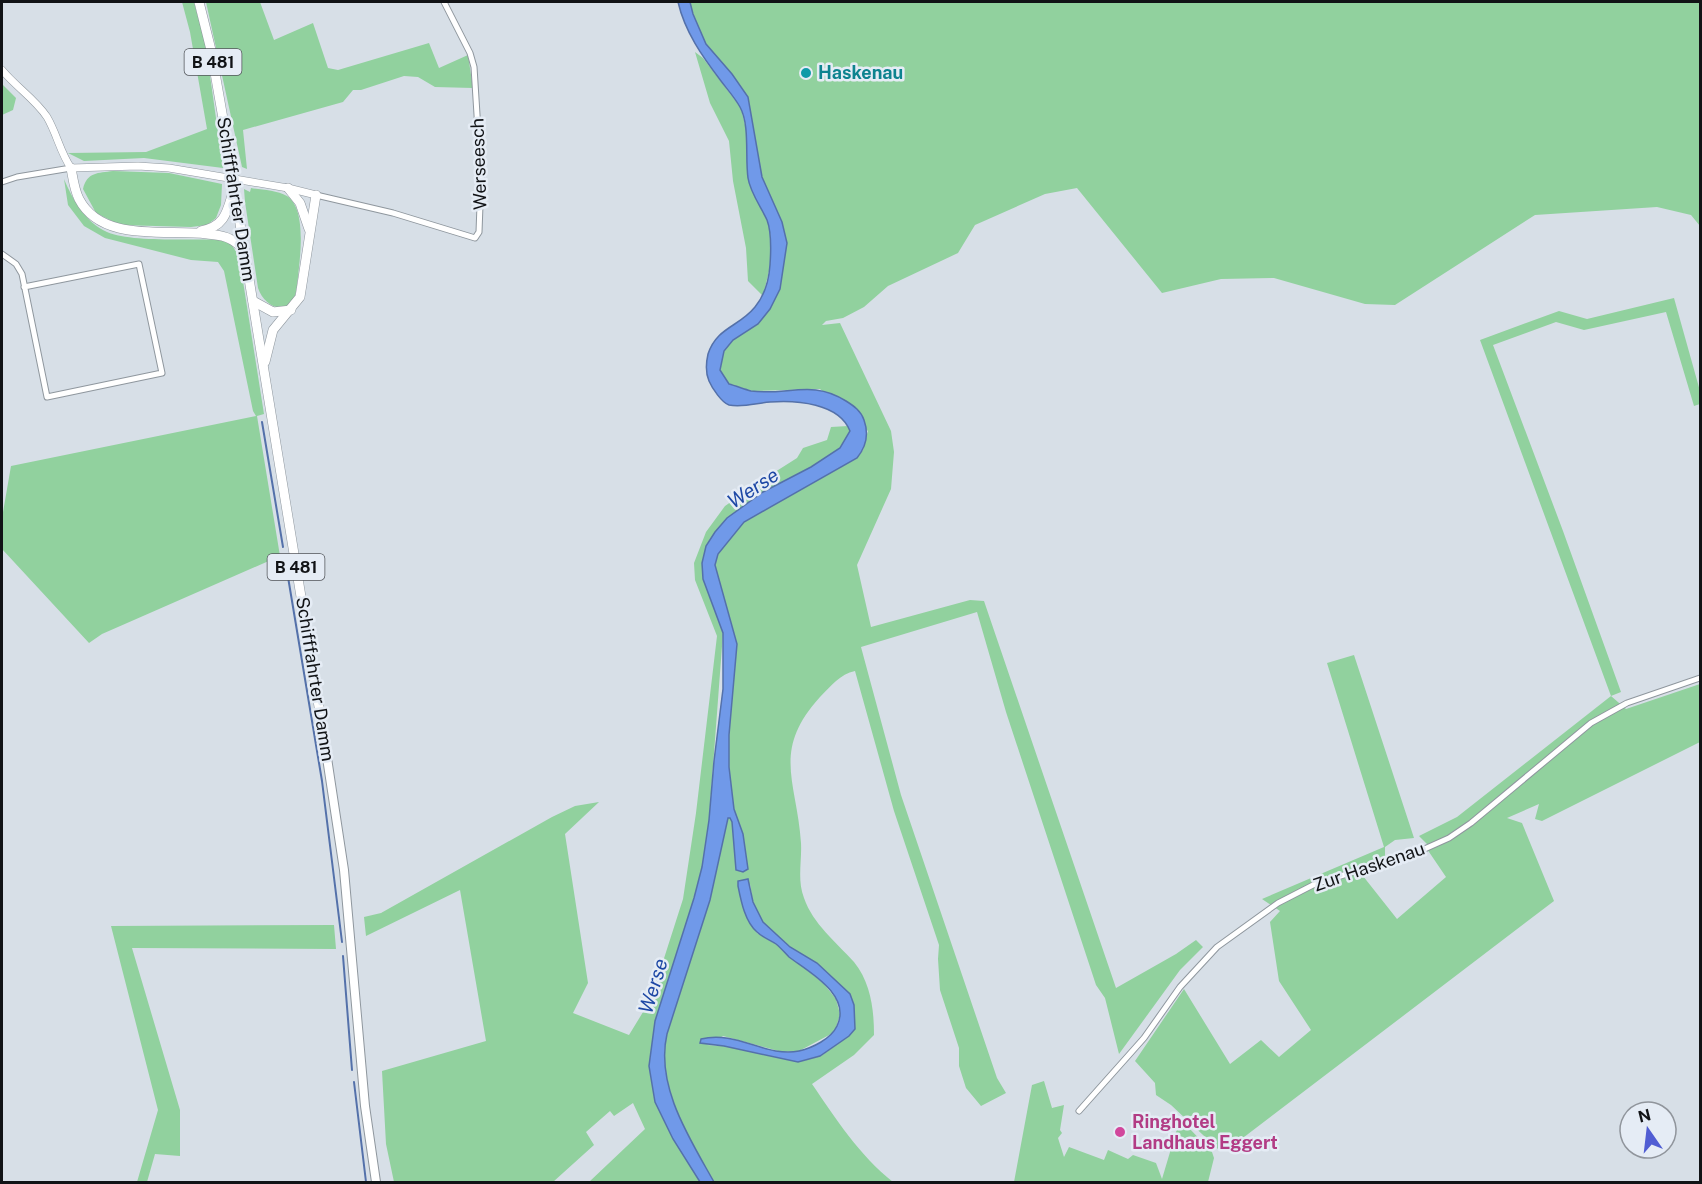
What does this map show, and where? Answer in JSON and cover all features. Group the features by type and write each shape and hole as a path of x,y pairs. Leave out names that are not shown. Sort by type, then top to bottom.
{"highway":[{"name":"Schifffahrter Damm","path":"199,2 211,50 232,170 322,724"},
{"name":"B 481","path":"71,168 75,190 80,200 93,217 109,227 122,230 192,232 230,239 244,250"},
{"name":"B 481","path":"192,232 215,226 223,220 234,187"},
{"name":"B 481","path":"288,188 300,203 309,231"},
{"name":"B 481","path":"264,367 273,330 300,297 316,195"},
{"path":"253,301 273,312 291,310"}],"main road":[{"name":"Schifffahrter Damm","path":"322,724 345,878 365,1106 376,1182"}],"street":[{"name":"Werseesch","path":"316,195 393,213 475,238 479,232 481,178 474,67 470,53 444,2"},
{"path":"2,70 46,116 53,128 62,156 71,168"},
{"path":"2,182 17,177 71,168 138,166 169,168 288,188 316,195"},
{"path":"2,254 20,269 47,397 162,373 140,264 24,287"},
{"name":"Zur Haskenau","path":"1079,1111 1144,1038 1180,987 1217,947 1269,909 1315,884 1420,851 1449,838 1471,823 1591,723 1627,704 1701,678"}],"green space":[{"path":"182,2 194,2 206,47 223,168 144,158 84,161 68,153 146,152 207,129 190,32"},
{"path":"206,2 260,2 274,40 313,23 328,68 338,70 429,43 439,68 468,55 473,88 435,87 418,77 404,76 361,90 353,90 343,102 243,130 247,169 242,167"},
{"path":"690,2 1700,2 1700,226 1691,215 1657,207 1535,215 1395,305 1365,304 1274,278 1221,279 1162,293 1077,188 1045,194 975,225 958,253 888,286 864,307 843,318 826,321 822,325 840,323 891,431 894,452 891,489 857,565 871,627 970,600 984,601 1116,988 1196,940 1203,947 1180,970 1119,1054 1105,998 1096,985 1006,712 977,612 861,647 901,795 997,1078 1006,1093 981,1106 966,1088 959,1066 959,1048 940,990 939,945 894,811 855,671 840,678 832,685 805,716 791,751 791,767 799,821 800,877 804,898 819,924 860,970 868,988 872,1006 874,1035 854,1055 812,1084 859,1148 893,1182 714,1182 685,1130 670,1092 666,1073 667,1034 710,900 728,818 732,822 736,870 743,872 748,869 743,834 734,809 729,767 729,735 737,644 715,565 718,554 744,522 857,458 863,450 868,431 820,389 752,391 729,384 720,370 724,351 733,340 758,324 782,222 762,177 748,97 706,44","holes":["750,884 753,902 763,922 790,947 817,963 850,994 854,1005 855,1029 821,1056 798,1062 724,1046 707,1045 723,1036 782,1052 799,1051 831,1034 836,1028 840,1014 836,999 824,984 777,945 757,933 746,915 738,886"]},
{"path":"695,52 703,58 741,108 770,231 770,267 763,296 748,281 746,248 733,181 729,141 710,103"},
{"path":"2,84 16,98 13,110 2,115"},
{"path":"113,171 169,173 222,184 221,205 216,218 207,225 191,227 120,225 96,213 83,189 90,176"},
{"path":"64,179 86,216 107,232 132,238 224,240 231,244 239,256 264,414 257,416 280,556 102,634 89,643 2,549 2,518 11,466 256,416 253,411 224,271 218,262 191,260 105,238 84,226 68,205"},
{"path":"251,188 274,191 287,196 297,211 301,246 297,286 295,296 286,306 275,307 270,304 258,288 244,189 250,192"},
{"path":"1674,298 1700,391 1700,404 1694,406 1666,312 1584,330 1556,322 1493,345 1621,692 1611,696 1480,340 1559,311 1587,319"},
{"path":"848,426 850,432 840,448 811,467 763,492 702,563 703,579 723,633 709,820 702,867 694,898 655,1021 649,1066 655,1102 673,1139 700,1182 589,1182 645,1129 633,1103 614,1116 610,1111 586,1132 594,1145 553,1182 394,1182 386,1144 382,1071 486,1041 460,890 366,936 364,917 381,913 552,817 575,806 599,802 565,834 588,983 573,1013 629,1035 651,999 683,899 696,813 717,636 695,580 694,563 706,532 725,506 797,458 803,448 827,440 831,427"},
{"path":"1354,655 1414,838 1395,840 1385,847 1385,866 1363,876 1397,919 1446,877 1427,849 1432,849 1419,836 1457,817 1611,696 1626,709 1700,684 1700,742 1542,821 1535,819 1539,804 1507,818 1522,823 1554,901 1231,1147 1218,1149 1171,1105 1156,1095 1155,1083 1135,1061 1184,989 1230,1064 1261,1040 1279,1057 1311,1030 1279,981 1270,922 1280,911 1262,899 1384,847 1327,663"},
{"path":"334,925 336,949 132,948 180,1110 180,1156 155,1154 147,1182 137,1182 158,1110 111,926"},
{"path":"1044,1081 1052,1108 1064,1105 1060,1130 1062,1133 1058,1138 1064,1157 1069,1147 1104,1160 1108,1150 1128,1159 1133,1155 1156,1163 1162,1179 1179,1126 1189,1128 1212,1152 1214,1158 1208,1182 1014,1182 1032,1085"}],"water":[{"path":"678,2 690,2 706,44 748,97 762,177 782,222 787,243 780,289 770,309 758,324 733,340 724,351 720,370 729,384 751,391 810,389 834,394 859,411 866,430 863,449 857,458 744,522 718,554 715,565 737,644 729,735 729,767 734,809 743,834 748,869 743,872 736,870 732,822 728,818 710,900 667,1034 665,1054 670,1092 677,1111 714,1182 700,1182 673,1139 655,1102 649,1066 655,1021 702,867 723,689 723,633 703,579 702,563 706,546 727,518 763,492 811,467 840,448 850,431 837,414 816,405 792,402 744,406 726,404 709,381 706,364 712,345 717,338 749,314 763,293 769,271 770,236 769,225 749,183 743,114 736,100 695,43"},
{"path":"748,879 753,902 763,922 790,947 817,963 850,994 854,1005 855,1029 849,1036 820,1056 798,1062 700,1043 701,1039 727,1038 775,1051 799,1051 821,1042 837,1026 840,1015 839,1004 834,994 817,977 789,957 776,944 759,934 749,923 738,886 738,881"}],"waterway":[{"path":"262,422 283,547"},
{"path":"285,559 322,781 342,942"},
{"path":"343,956 352,1070"},
{"path":"354,1082 366,1182"}],"place":[{"name":"Haskenau","path":"806,73"},
{"name":"Ringhotel Landhaus Eggert","path":"1120,1132"}],"water label":[{"name":"Werse","path":"753,488"},
{"name":"Werse","path":"653,986"}]}
